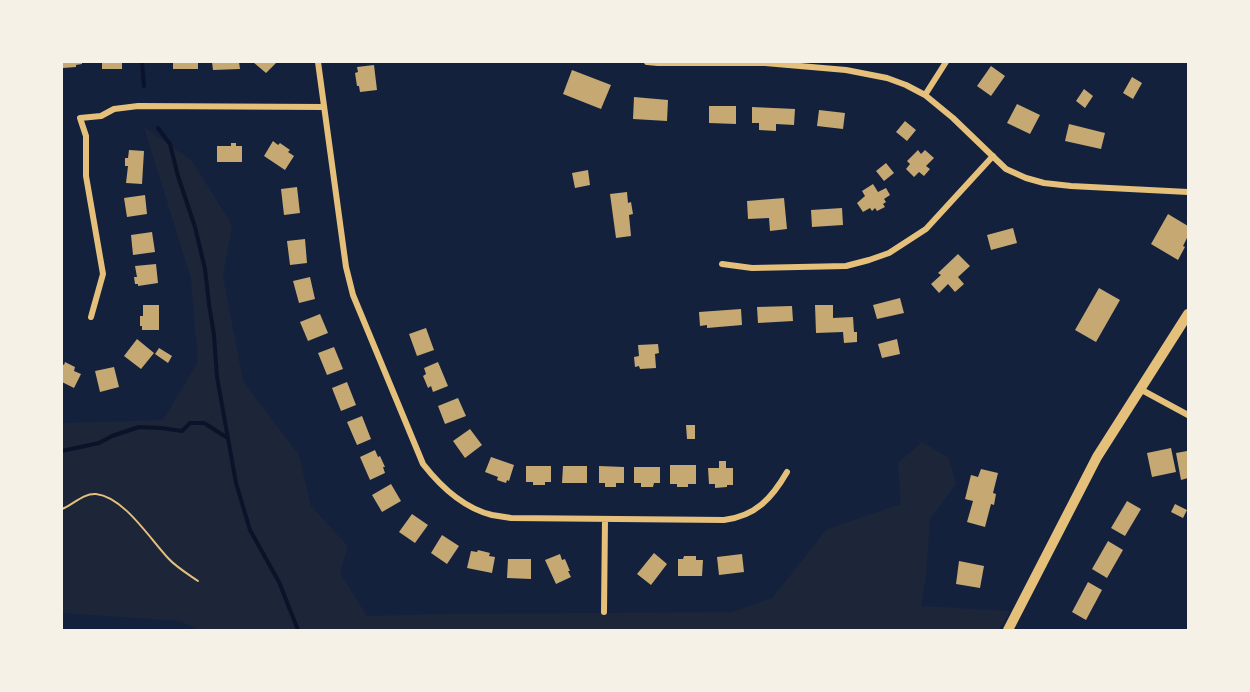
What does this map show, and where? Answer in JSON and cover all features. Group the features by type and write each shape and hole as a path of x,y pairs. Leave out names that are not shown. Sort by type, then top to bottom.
{"main road":[{"path":"1008,630 1098,457 1188,314"}],"street":[{"path":"318,62 346,267 353,295 423,464 443,487 454,496 492,515 512,518 724,520 737,519 754,510 777,489 787,472"},
{"path":"647,62 765,63 846,70 887,78 925,95 953,118 1006,169 1044,183 1188,192"},
{"path":"925,95 946,62"},
{"path":"91,317 103,274 86,176 86,136 80,118 101,116 114,109 138,106 324,107"},
{"path":"722,264 752,268 846,266 869,261 889,253 926,229 993,156"},
{"path":"1140,389 1188,415"},
{"path":"604,612 605,519"}],"path":[{"path":"62,508 82,497 94,494 111,499 136,521 169,559 198,581"}],"shaded area":[{"path":"144,127 192,161 232,225 223,276 243,381 299,455 311,506 348,546 340,573 367,616 732,612 772,598 827,529 901,504 898,463 922,442 949,458 956,484 930,519 921,606 1010,611 999,630 197,630 181,621 62,613 62,423 163,420 198,362 191,279"}],"building":[{"path":"62,62 82,62 82,64 63,68"},
{"path":"102,62 122,62 122,69 102,69"},
{"path":"173,62 198,62 198,69 173,69"},
{"path":"212,62 239,62 240,69 213,70"},
{"path":"253,62 277,62 266,73"},
{"path":"374,65 377,90 360,92 355,73 358,72 357,67"},
{"path":"991,66 1005,76 991,96 977,86"},
{"path":"572,70 611,85 601,109 563,94"},
{"path":"1132,77 1142,83 1133,99 1123,93"},
{"path":"1084,89 1093,96 1085,108 1076,101"},
{"path":"634,97 668,100 667,121 633,119"},
{"path":"1017,104 1040,115 1030,134 1007,123"},
{"path":"709,106 736,106 736,124 709,123"},
{"path":"752,107 795,109 794,125 776,124 776,131 759,130 759,123 752,123"},
{"path":"819,110 845,113 843,129 817,126"},
{"path":"905,121 916,130 907,141 896,132"},
{"path":"1069,124 1105,133 1101,149 1065,141"},
{"path":"273,141 290,150 288,152 294,156 285,170 264,156"},
{"path":"231,143 242,146 242,162 217,162 217,146 231,146"},
{"path":"129,150 144,151 142,184 126,183 128,166 125,166 125,158 128,158"},
{"path":"918,150 921,154 925,150 934,158 926,166 930,169 924,176 919,172 914,177 906,169 910,164 907,161"},
{"path":"886,163 894,173 884,181 876,171"},
{"path":"588,170 590,185 575,188 572,173"},
{"path":"873,184 878,192 886,188 890,195 884,199 885,207 877,211 875,208 872,211 870,208 863,212 857,203 865,196 862,191"},
{"path":"297,187 300,213 284,215 281,189"},
{"path":"627,192 628,203 631,202 633,214 629,215 631,236 616,238 610,194"},
{"path":"145,195 147,214 127,217 124,198"},
{"path":"784,198 787,229 770,231 769,218 748,219 747,201"},
{"path":"842,208 843,225 812,227 811,210"},
{"path":"1168,214 1188,226 1188,239 1178,260 1151,244"},
{"path":"1013,228 1017,243 991,250 987,235"},
{"path":"152,232 155,252 133,255 131,235"},
{"path":"305,239 307,263 290,265 287,241"},
{"path":"958,254 970,266 958,277 964,284 955,292 948,284 939,293 931,284 941,275 938,273"},
{"path":"156,264 158,283 138,286 135,284 134,277 137,277 135,266"},
{"path":"310,277 315,299 299,303 293,281"},
{"path":"1099,288 1120,300 1096,342 1075,330"},
{"path":"900,298 904,313 877,319 873,305"},
{"path":"143,305 159,305 159,330 142,330 140,316 143,316"},
{"path":"815,305 833,305 833,318 853,317 857,342 844,343 843,332 816,333"},
{"path":"792,306 793,321 758,323 757,307"},
{"path":"741,309 742,325 707,328 707,325 700,326 699,312"},
{"path":"320,314 328,333 308,341 300,322"},
{"path":"426,328 434,350 417,356 409,334"},
{"path":"137,339 154,353 141,369 124,356"},
{"path":"897,339 900,354 882,358 878,344"},
{"path":"658,344 659,353 655,354 656,368 635,367 634,357 639,356 638,345"},
{"path":"334,347 343,369 327,375 318,353"},
{"path":"159,348 172,356 168,363 155,354"},
{"path":"65,362 75,367 74,371 81,374 74,388 62,382 62,364 64,365"},
{"path":"438,362 448,386 433,392 431,386 428,388 423,376 426,374 424,368"},
{"path":"114,367 119,387 100,392 95,371"},
{"path":"347,382 356,405 341,411 332,388"},
{"path":"458,398 466,416 445,424 438,406"},
{"path":"362,416 371,439 357,445 347,422"},
{"path":"686,425 695,425 695,439 687,439"},
{"path":"470,429 482,445 465,458 453,441"},
{"path":"1171,448 1176,472 1152,477 1147,453"},
{"path":"375,450 385,467 383,467 385,473 370,480 360,457"},
{"path":"1187,451 1188,478 1181,480 1176,453"},
{"path":"491,457 514,465 509,481 507,480 506,483 485,472"},
{"path":"719,461 726,461 726,468 733,468 733,485 715,488 715,484 709,484 708,468 719,468"},
{"path":"670,465 696,465 696,484 677,487 677,484 670,484"},
{"path":"526,466 551,466 551,482 545,482 545,485 533,485 533,482 526,482"},
{"path":"563,466 587,466 587,483 562,483"},
{"path":"599,466 624,467 624,483 616,483 616,487 605,487 605,483 599,483"},
{"path":"634,467 660,467 660,483 654,483 653,487 641,487 641,483 634,483"},
{"path":"981,469 998,473 993,493 996,494 994,505 991,504 985,527 967,522 973,501 965,499 971,475 978,477"},
{"path":"391,484 401,501 382,512 372,495"},
{"path":"1127,501 1141,509 1125,536 1111,528"},
{"path":"1175,504 1187,510 1183,518 1171,512"},
{"path":"412,514 428,525 415,543 399,532"},
{"path":"442,535 459,546 447,564 431,553"},
{"path":"1108,541 1123,550 1107,578 1092,569"},
{"path":"478,550 495,557 492,573 467,568 471,551 477,552"},
{"path":"654,553 667,564 651,585 637,574"},
{"path":"560,554 562,560 565,559 571,577 556,584 545,560"},
{"path":"742,554 744,572 719,575 717,557"},
{"path":"684,556 696,556 696,560 703,560 702,576 678,576 678,559 683,559"},
{"path":"508,559 531,559 531,579 507,578"},
{"path":"959,561 984,566 980,588 956,584"},
{"path":"1088,582 1102,590 1086,620 1072,612"}],"waterway":[{"path":"142,62 144,86"},
{"path":"158,128 170,144 205,269 217,377 236,483 250,530 279,582 298,630"},
{"path":"62,451 99,443 139,427 182,431 190,423 204,423 226,437"}]}
